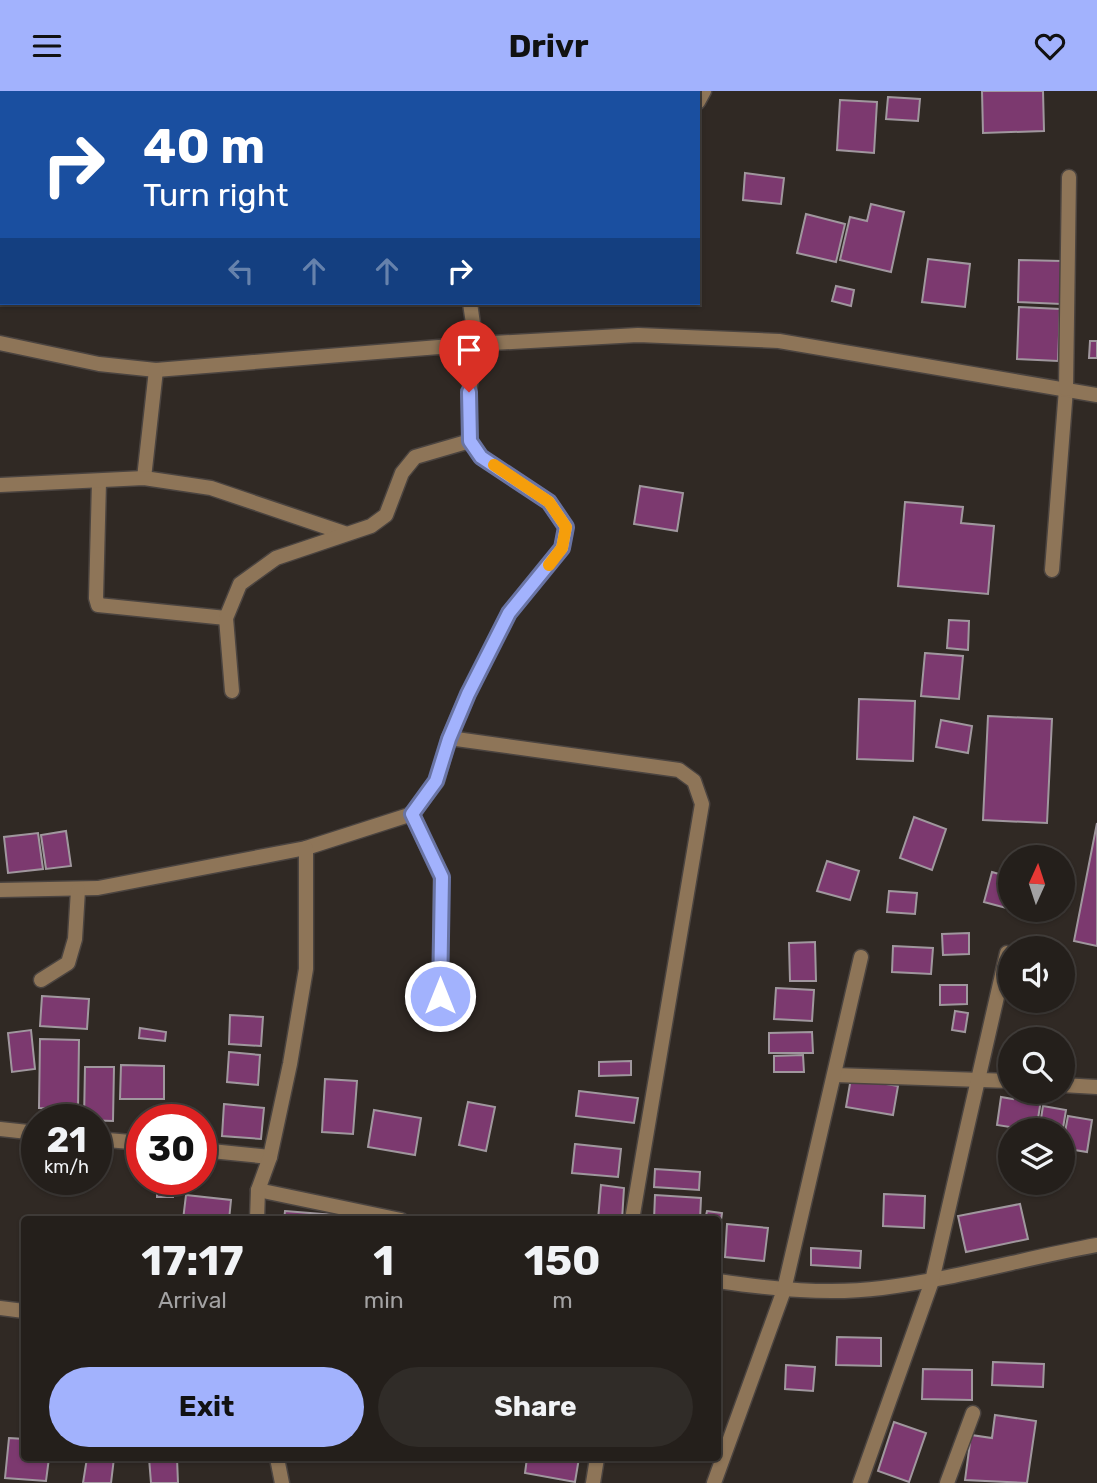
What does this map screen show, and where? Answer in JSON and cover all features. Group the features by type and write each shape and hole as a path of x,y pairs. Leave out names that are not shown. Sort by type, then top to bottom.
{"street":[{"path":"1052,570 1066,389 1069,177"},
{"path":"0,890 78,890 306,848 412,814 436,781 449,739 468,694 509,613 562,548 566,527 549,502 481,457 470,441 469,392 476,344 470,305"},
{"path":"0,342 99,364 156,370 476,344 638,335 779,341 1097,395"},
{"path":"144,478 156,370"},
{"path":"232,691 226,618 240,584 276,558 370,526 386,515 402,473 415,457 470,441"},
{"path":"0,485 144,478 211,488 344,533"},
{"path":"99,482 98,605 226,618"},
{"path":"449,739 679,770 694,781 702,804 633,1216"},
{"path":"412,814 442,877 440,996"},
{"path":"257,1216 258,1190 270,1157 306,969 306,848"},
{"path":"41,980 68,963 75,939 78,890"},
{"path":"714,1483 784,1290 861,957"},
{"path":"860,1483 932,1281 998,992"},
{"path":"835,1075 998,1080"},
{"path":"1075,1086 1097,1087"},
{"path":"1,1132 21,1133"},
{"path":"217,1152 270,1157"},
{"path":"258,1190 382,1216"},
{"path":"721,1281 784,1290 879,1289 932,1281 1097,1245"},
{"path":"0,1308 21,1311"},
{"path":"947,1483 973,1413"},
{"path":"278,1461 282,1483"},
{"path":"593,1483 597,1461"}],"building":[{"path":"982,91 1043,91 1044,131 983,133"},
{"path":"888,97 920,99 918,121 886,119"},
{"path":"840,100 877,102 874,153 837,150"},
{"path":"745,173 784,178 781,204 743,200"},
{"path":"871,204 904,212 891,272 840,260 850,217 867,221"},
{"path":"806,214 845,224 836,262 797,253"},
{"path":"928,259 970,264 965,307 922,302"},
{"path":"1019,260 1062,261 1061,304 1018,302"},
{"path":"836,286 854,290 851,306 832,301"},
{"path":"1019,307 1060,309 1058,361 1017,359"},
{"path":"1090,341 1097,341 1097,358 1089,358"},
{"path":"640,486 683,493 677,531 634,524"},
{"path":"905,502 963,507 961,523 994,526 988,594 898,586"},
{"path":"949,620 969,621 968,650 947,648"},
{"path":"925,653 963,656 959,699 921,696"},
{"path":"859,699 915,701 913,761 857,759"},
{"path":"988,716 1052,719 1047,823 983,820"},
{"path":"941,720 972,726 968,753 936,747"},
{"path":"914,817 946,829 932,870 900,858"},
{"path":"1097,823 1097,946 1075,941"},
{"path":"66,831 71,866 46,869 41,835"},
{"path":"38,833 43,869 8,873 4,837"},
{"path":"827,861 859,871 850,900 817,891"},
{"path":"992,872 998,874 998,906 984,902"},
{"path":"889,891 917,893 915,914 887,912"},
{"path":"969,933 969,954 943,955 942,934"},
{"path":"815,942 816,981 790,981 789,943"},
{"path":"893,946 933,948 931,974 892,972"},
{"path":"940,985 967,985 967,1004 940,1005"},
{"path":"776,988 814,990 812,1021 774,1019"},
{"path":"42,996 89,999 87,1029 40,1026"},
{"path":"955,1011 968,1013 965,1032 952,1030"},
{"path":"230,1015 263,1017 261,1046 229,1044"},
{"path":"140,1028 166,1032 165,1041 139,1038"},
{"path":"31,1030 35,1069 12,1072 8,1033"},
{"path":"812,1032 813,1053 769,1053 769,1033"},
{"path":"40,1039 79,1040 78,1104 39,1104"},
{"path":"229,1052 260,1055 258,1085 227,1082"},
{"path":"803,1055 804,1072 774,1072 774,1056"},
{"path":"631,1061 631,1075 599,1076 599,1062"},
{"path":"121,1065 164,1066 164,1099 120,1099"},
{"path":"85,1067 114,1067 113,1121 112,1104 84,1104"},
{"path":"851,1078 898,1086 893,1115 846,1107"},
{"path":"325,1079 357,1081 353,1134 322,1132"},
{"path":"579,1091 638,1098 634,1123 576,1116"},
{"path":"468,1102 495,1107 486,1151 459,1145"},
{"path":"224,1104 264,1108 261,1139 222,1136"},
{"path":"1000,1104 1040,1104 1038,1118 998,1118"},
{"path":"1043,1106 1066,1110 1065,1118 1041,1118"},
{"path":"374,1110 421,1118 415,1155 368,1147"},
{"path":"1068,1116 1092,1120 1087,1152 1075,1150 1075,1118"},
{"path":"575,1144 621,1149 618,1177 572,1173"},
{"path":"655,1169 700,1172 699,1190 654,1187"},
{"path":"601,1185 624,1188 622,1216 598,1216"},
{"path":"884,1194 925,1196 924,1228 883,1226"},
{"path":"157,1195 173,1195 173,1197"},
{"path":"186,1195 231,1200 229,1216 183,1216"},
{"path":"655,1195 701,1198 700,1216 654,1216"},
{"path":"1020,1204 1028,1239 966,1252 958,1216"},
{"path":"285,1211 334,1215 334,1216 284,1216"},
{"path":"707,1211 722,1213 721,1220 721,1216 706,1216"},
{"path":"727,1224 768,1228 764,1261 725,1257"},
{"path":"811,1248 861,1251 860,1268 811,1265"},
{"path":"837,1337 881,1338 881,1366 836,1365"},
{"path":"993,1362 1044,1364 1043,1387 992,1385"},
{"path":"786,1365 815,1367 813,1391 785,1389"},
{"path":"923,1369 972,1370 972,1400 922,1399"},
{"path":"995,1415 1036,1421 1027,1483 965,1480 971,1435 992,1438"},
{"path":"894,1422 926,1433 909,1482 878,1471"},
{"path":"9,1438 21,1439 21,1461 49,1461 46,1481 5,1478"},
{"path":"87,1461 114,1461 111,1483 83,1483"},
{"path":"149,1461 177,1461 178,1483 151,1483"},
{"path":"527,1461 578,1461 575,1482 525,1473"}],"slow traffic":[{"path":"494,465 525,483 549,502 566,527 562,548 549,565"}],"route":[{"path":"440,996 442,877 412,814 436,781 449,739 468,694 509,613 562,548 566,527 549,502 525,483 481,457 470,441 469,392"}]}
